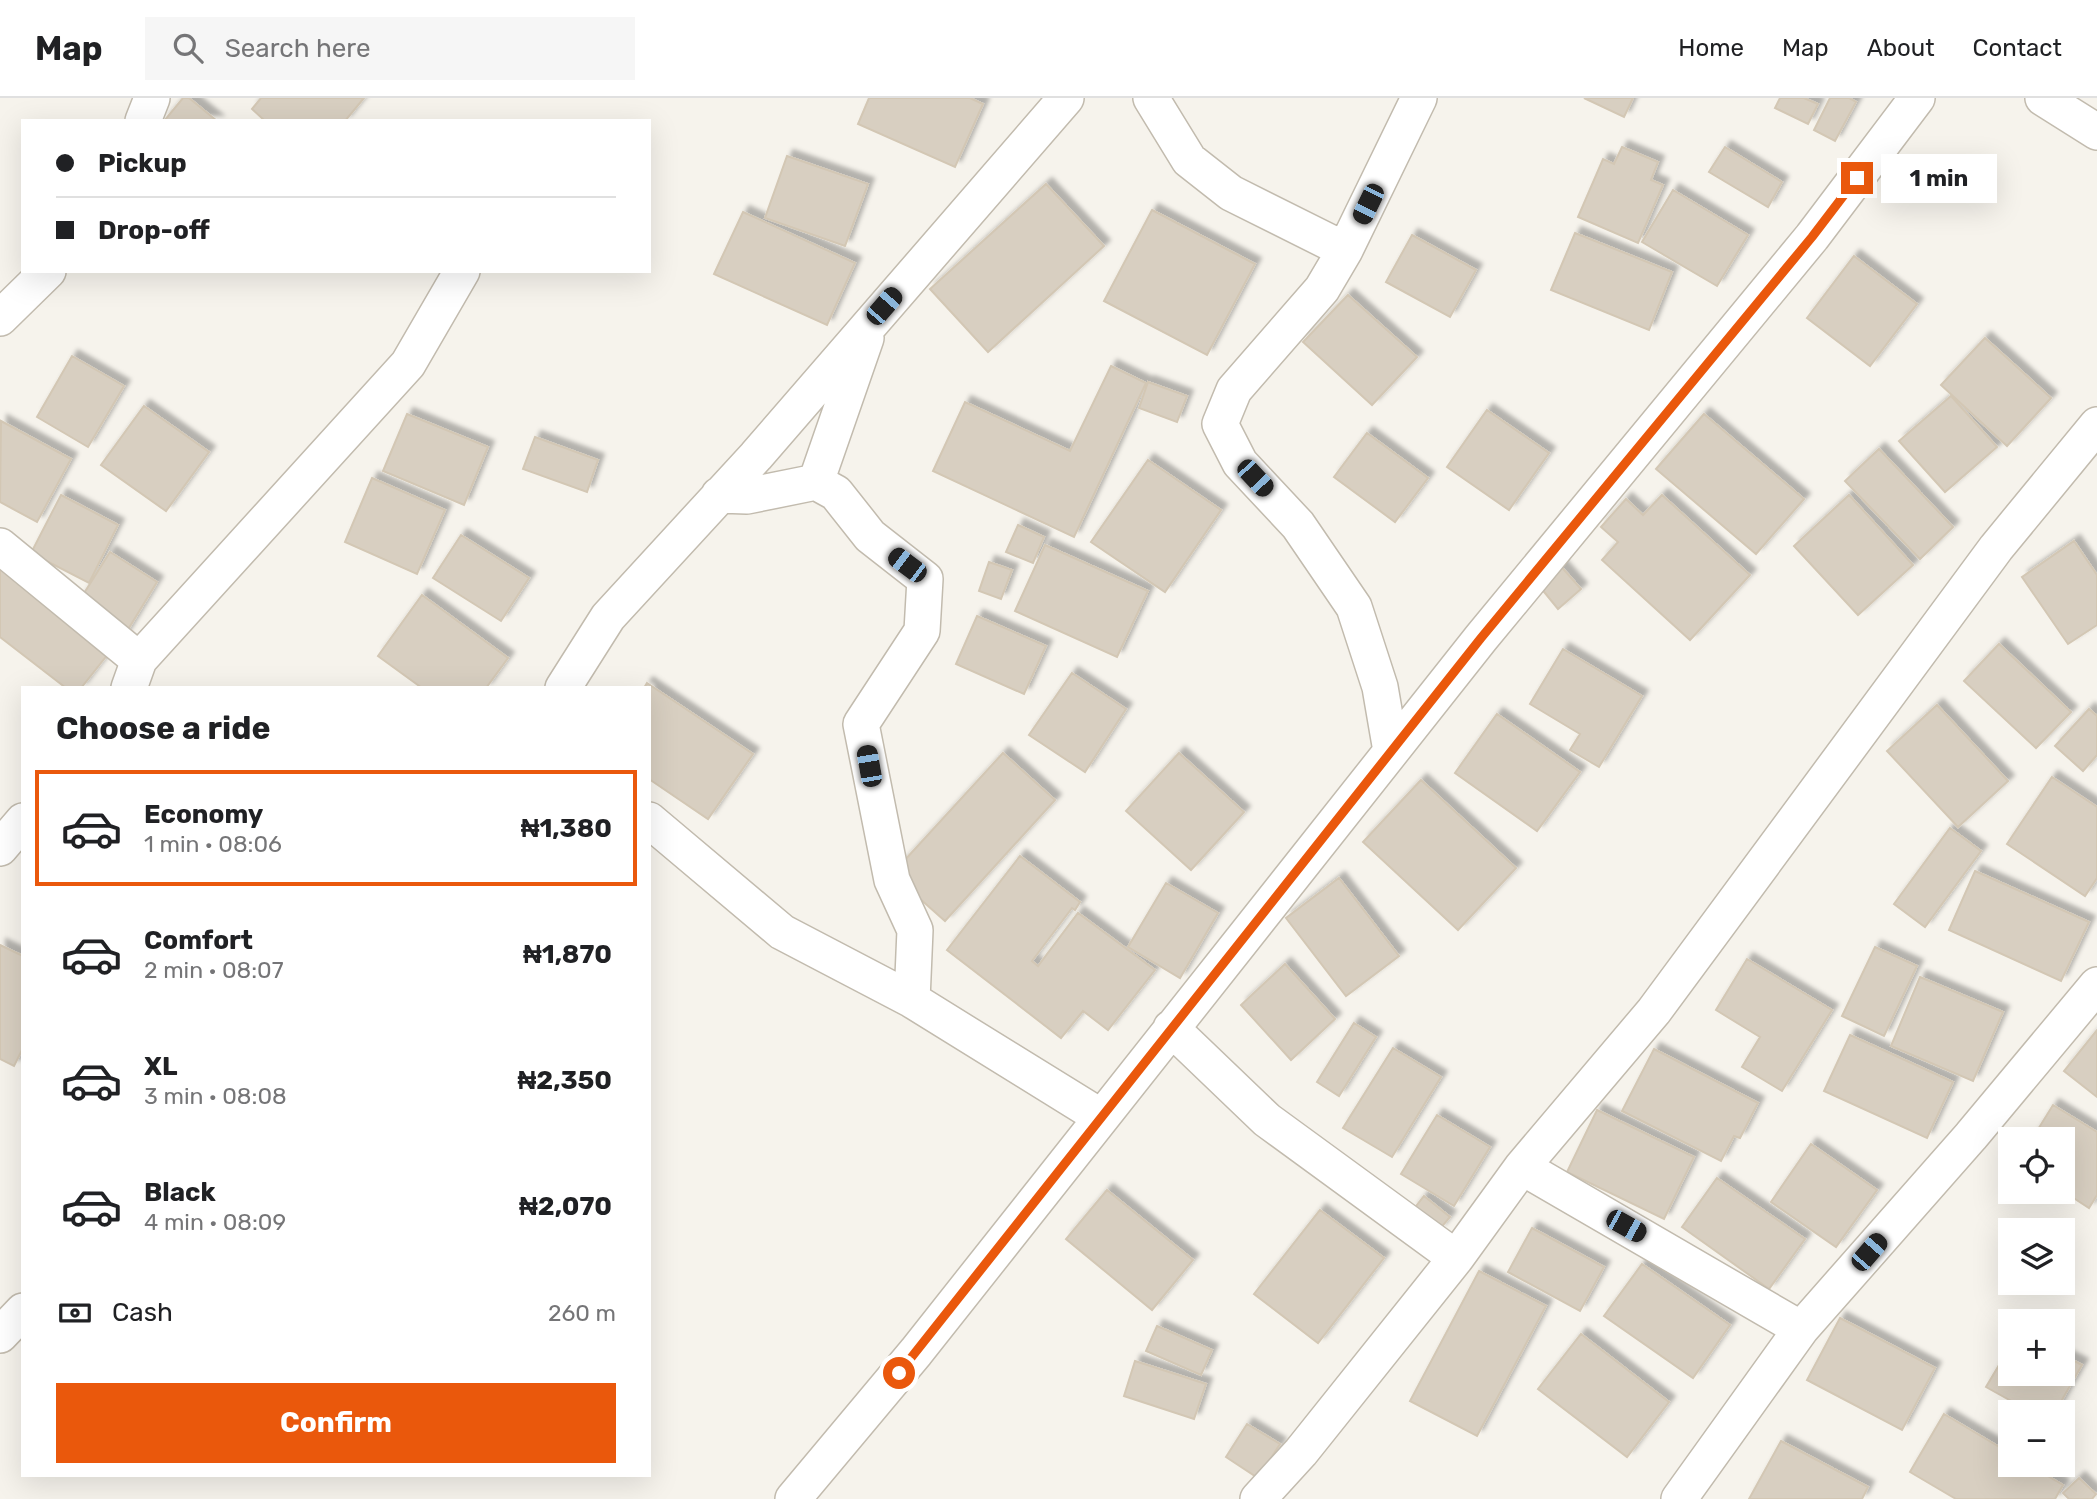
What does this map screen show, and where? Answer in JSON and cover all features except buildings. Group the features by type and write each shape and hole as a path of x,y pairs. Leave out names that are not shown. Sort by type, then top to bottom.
{"street":[{"path":"144,119 152,98"},
{"path":"564,686 608,617 719,495 1066,98"},
{"path":"1151,98 1189,160 1231,193 1345,250"},
{"path":"1391,751 1380,687 1354,607 1298,525 1240,463 1220,424 1234,390 1322,289 1345,250 1419,98"},
{"path":"793,1499 916,1352 1391,751 1812,237 1917,98"},
{"path":"2043,98 2097,132"},
{"path":"0,318 46,273"},
{"path":"0,547 134,674 408,364 461,273"},
{"path":"816,482 864,349 868,325"},
{"path":"1258,1499 1301,1452 1456,1258 1522,1167 1654,1011 1996,548 2097,425"},
{"path":"719,495 747,496 816,482 836,493 870,536 925,579 922,631 861,724 892,880 915,930 912,1000"},
{"path":"651,822 782,932 912,1000 1101,1117"},
{"path":"0,848 21,823"},
{"path":"1679,1499 1801,1329 1971,1136 2097,985"},
{"path":"1171,1028 1266,1120 1456,1258"},
{"path":"1522,1167 1801,1329"},
{"path":"0,1335 21,1313"}],"route":[{"path":"899,1373 1481,638 1812,237 1857,178"}]}
